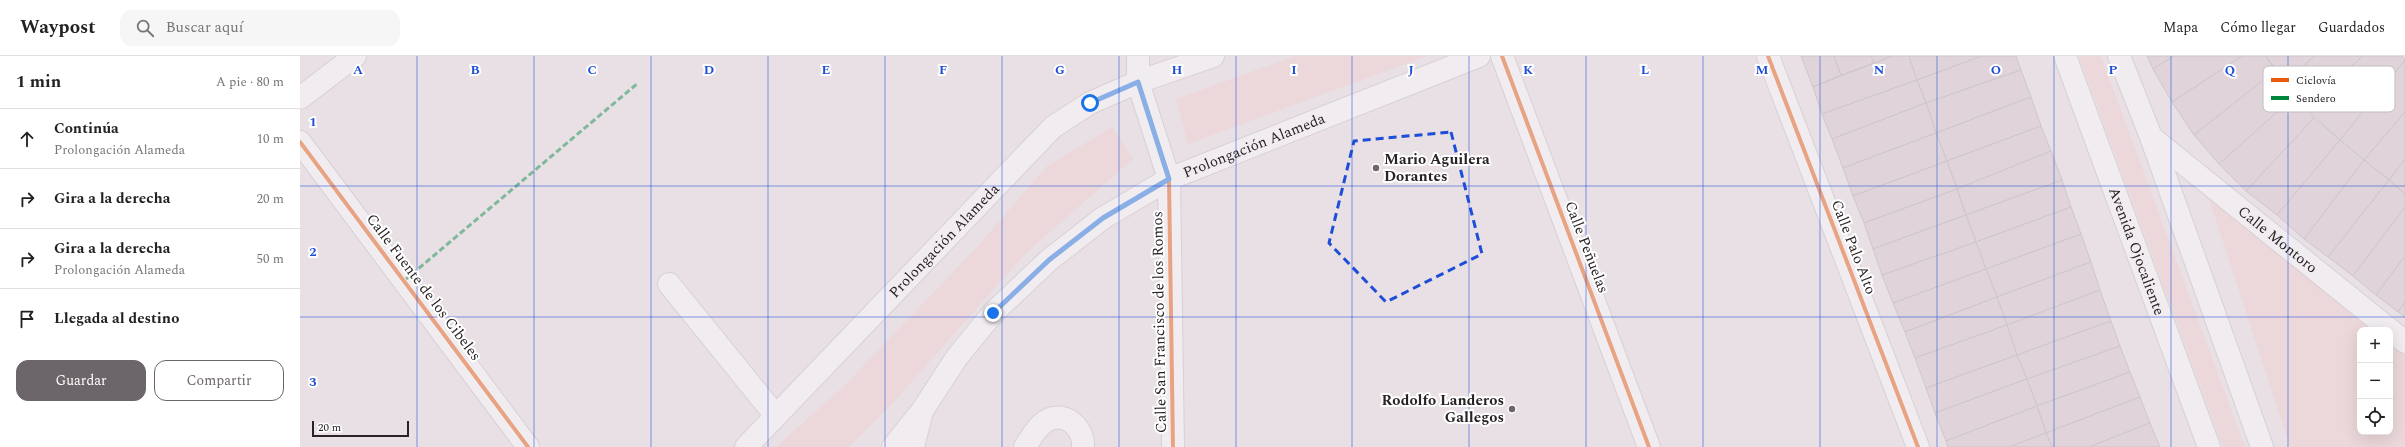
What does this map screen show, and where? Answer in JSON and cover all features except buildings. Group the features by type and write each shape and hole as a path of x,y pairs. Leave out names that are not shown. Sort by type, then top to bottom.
{"main road":[{"path":"300,98 355,56"},
{"name":"Calle San Francisco de los Romos","path":"1138,56 1138,82 1169,179 1173,447"},
{"name":"Prolongación Alameda","path":"746,447 1053,127 1090,103 1138,82 1214,56"},
{"name":"Prolongación Alameda","path":"893,447 922,411 957,357 993,313 1049,260 1103,218 1169,179 1479,56"},
{"name":"Calle Peñuelas","path":"1502,56 1649,447"},
{"name":"Calle Palo Alto","path":"1768,56 1918,447"},
{"name":"Avenida Ojocaliente","path":"2065,56 2209,447"},
{"path":"2119,56 2151,137 2262,447"},
{"name":"Calle Montoro","path":"2151,137 2405,342"},
{"name":"Calle Fuente de los Cibeles","path":"300,142 528,447"},
{"path":"669,284 776,416"},
{"path":"914,447 922,411"},
{"path":"1025,447 1036,429 1053,418 1063,418 1075,425 1083,439 1083,447"}],"highlighted area":[{"path":"1451,132 1482,254 1386,302 1329,243 1354,141"}],"shaded area":[{"path":"1295,56 1427,56 1188,144 1176,99"},
{"path":"2079,56 2101,56 2245,447 2223,447"},
{"path":"1112,127 1133,159 1026,253 891,405 849,447 776,447 845,385 977,247 1047,166"},
{"path":"2205,187 2373,327 2357,327 2357,435 2393,435 2393,344 2405,354 2405,447 2290,447"}],"marked path":[{"path":"405,280 638,83"}],"cycle path":[{"path":"1502,56 1649,447"},
{"path":"1768,56 1918,447"},
{"path":"1138,82 1169,179 1173,447"},
{"path":"300,142 528,447"}],"place":[{"name":"Mario Aguilera Dorantes","path":"1376,168"},
{"name":"Rodolfo Landeros Gallegos","path":"1512,409"}],"route":[{"path":"993,313 1049,260 1103,218 1169,179 1138,82 1090,103"}]}
